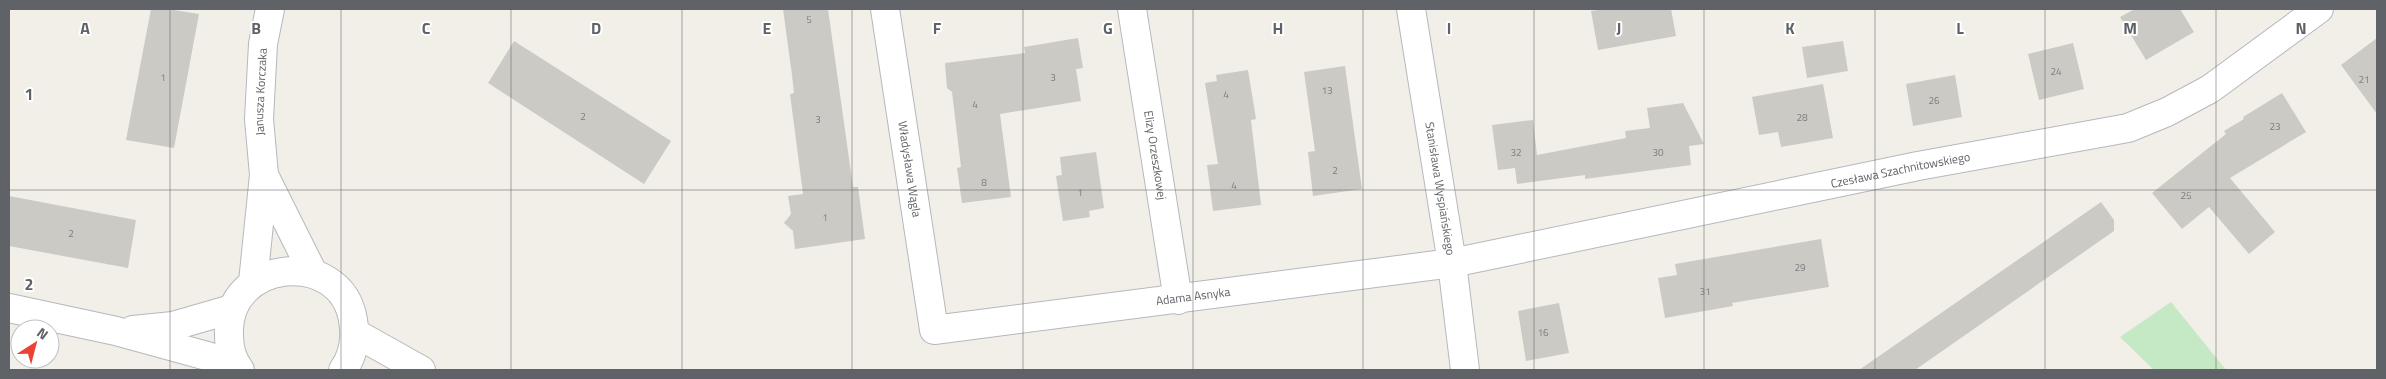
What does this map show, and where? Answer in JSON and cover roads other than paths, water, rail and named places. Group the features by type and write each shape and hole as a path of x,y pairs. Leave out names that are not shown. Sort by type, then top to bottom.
{"street":[{"name":"Janusza Korczaka","path":"253,282 264,175 259,119 263,44 270,9"},
{"name":"Władysława Wągla","path":"885,9 934,330"},
{"name":"Elizy Orzeszkowej","path":"1132,9 1178,300"},
{"name":"Stanisława Wyspiańskiego","path":"1411,9 1452,263 1465,370"},
{"name":"Czesława Szachnitowskiego","path":"1452,263 1918,166 2128,128 2167,112 2210,89 2318,9"},
{"name":"Janusza Korczaka","path":"264,175 313,273"},
{"name":"Adama Asnyka","path":"934,330 1178,300 1452,263"},
{"path":"238,367 229,346 228,327 232,309 241,294 253,282 272,273 292,270 313,273 330,283 344,297 352,315 355,333 353,350 343,370"},
{"path":"9,308 116,331 238,367"},
{"path":"116,331 173,326 232,309"},
{"path":"355,333 421,370"}]}
